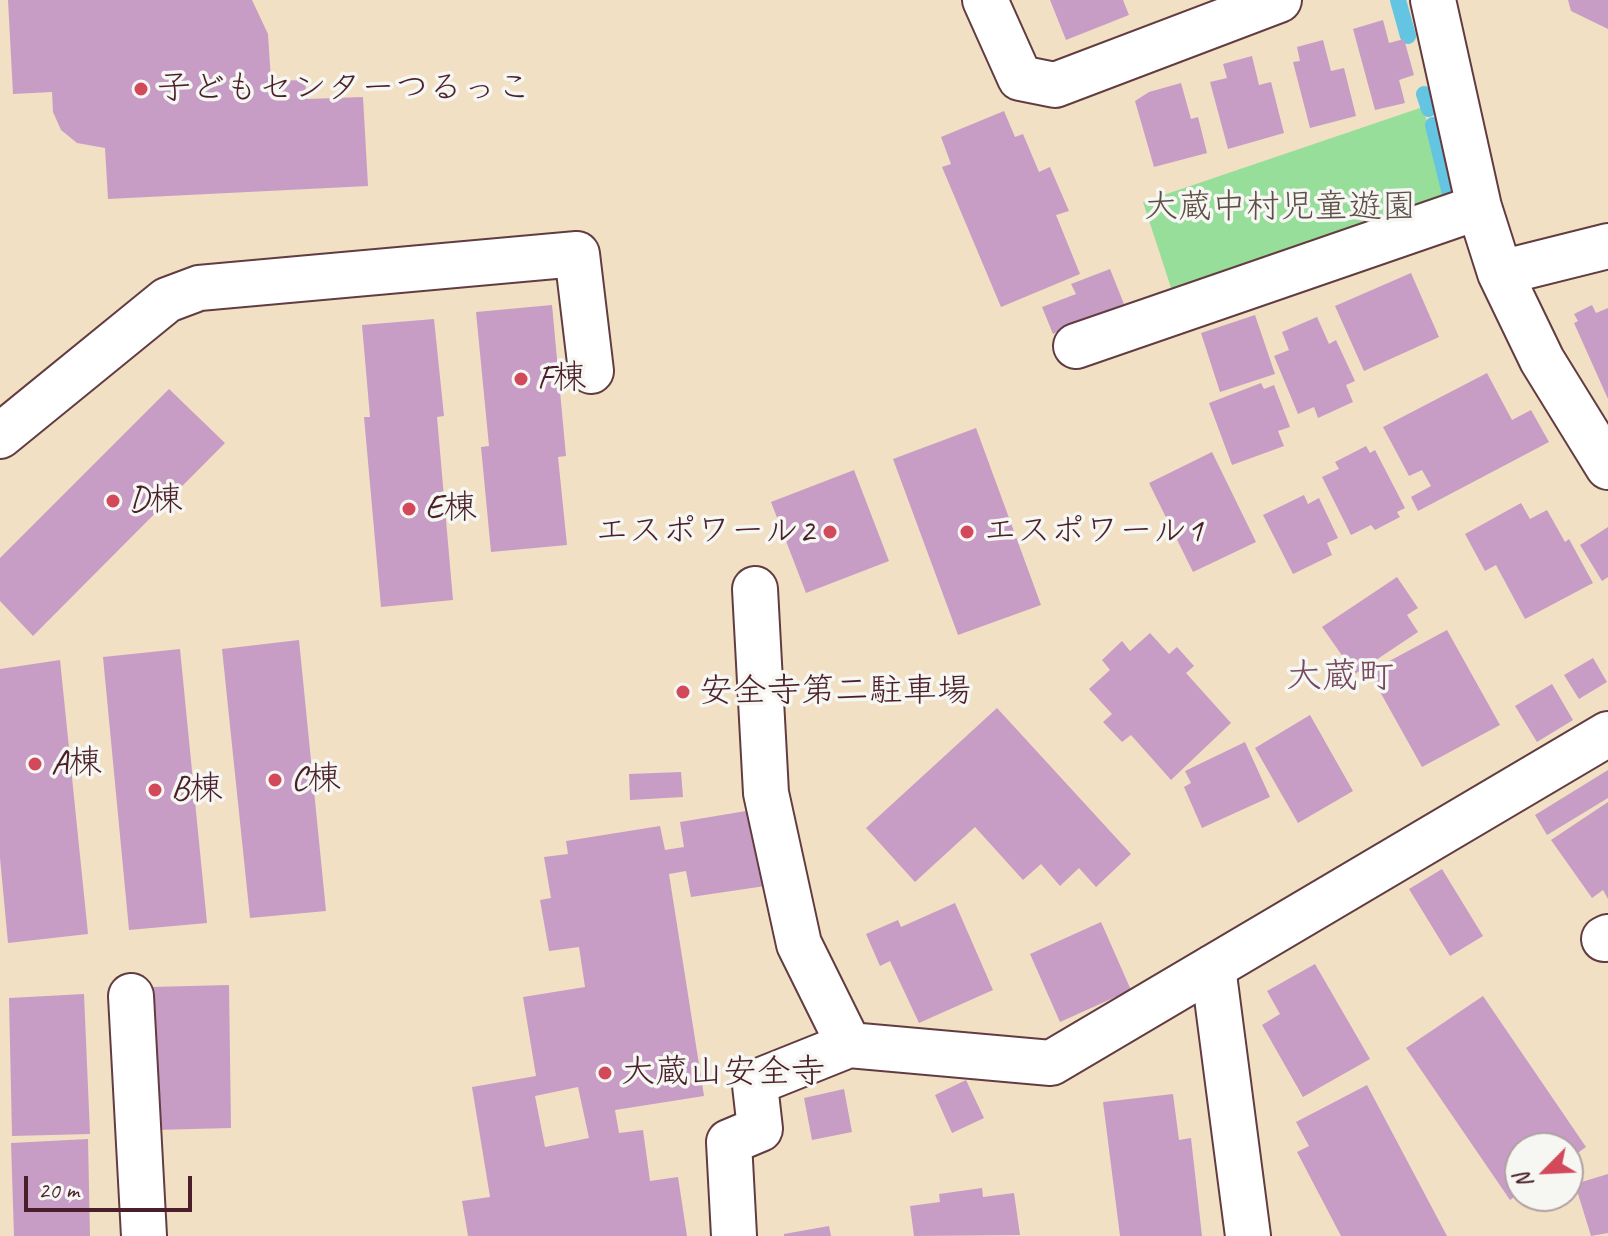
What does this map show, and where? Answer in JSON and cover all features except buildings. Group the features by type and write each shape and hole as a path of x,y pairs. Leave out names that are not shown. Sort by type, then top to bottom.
{"street":[{"path":"985,0 1020,78 1055,85 1204,13 1279,0"},
{"path":"1433,0 1479,207 1500,273 1542,360 1608,467"},
{"path":"1076,346 1479,207"},
{"path":"1500,273 1608,246"},
{"path":"0,436 167,300 199,288 577,254 591,371"},
{"path":"755,589 766,793 799,944 849,1045"},
{"path":"734,1236 729,1142 760,1129 755,1085 764,1079 849,1045 1051,1063 1608,734"},
{"path":"1213,967 1248,1236"},
{"path":"131,996 144,1236"}],"green space":[{"name":"大蔵中村児童遊園","path":"1423,107 1448,203 1174,297 1143,202"}],"waterway":[{"path":"1398,0 1408,36"},
{"path":"1424,94 1429,109"},
{"path":"1433,125 1452,202"}],"place":[{"name":"子どもセンターつるっこ","path":"141,89"},
{"name":"F棟","path":"521,379"},
{"name":"D棟","path":"113,501"},
{"name":"E棟","path":"409,509"},
{"name":"エスポワール2","path":"830,532"},
{"name":"エスポワール1","path":"967,532"},
{"name":"安全寺第二駐車場","path":"683,692"},
{"name":"A棟","path":"35,764"},
{"name":"C棟","path":"275,780"},
{"name":"B棟","path":"155,790"},
{"name":"大蔵山安全寺","path":"605,1073"}],"district":[{"name":"大蔵町","path":"1340,678"}]}
